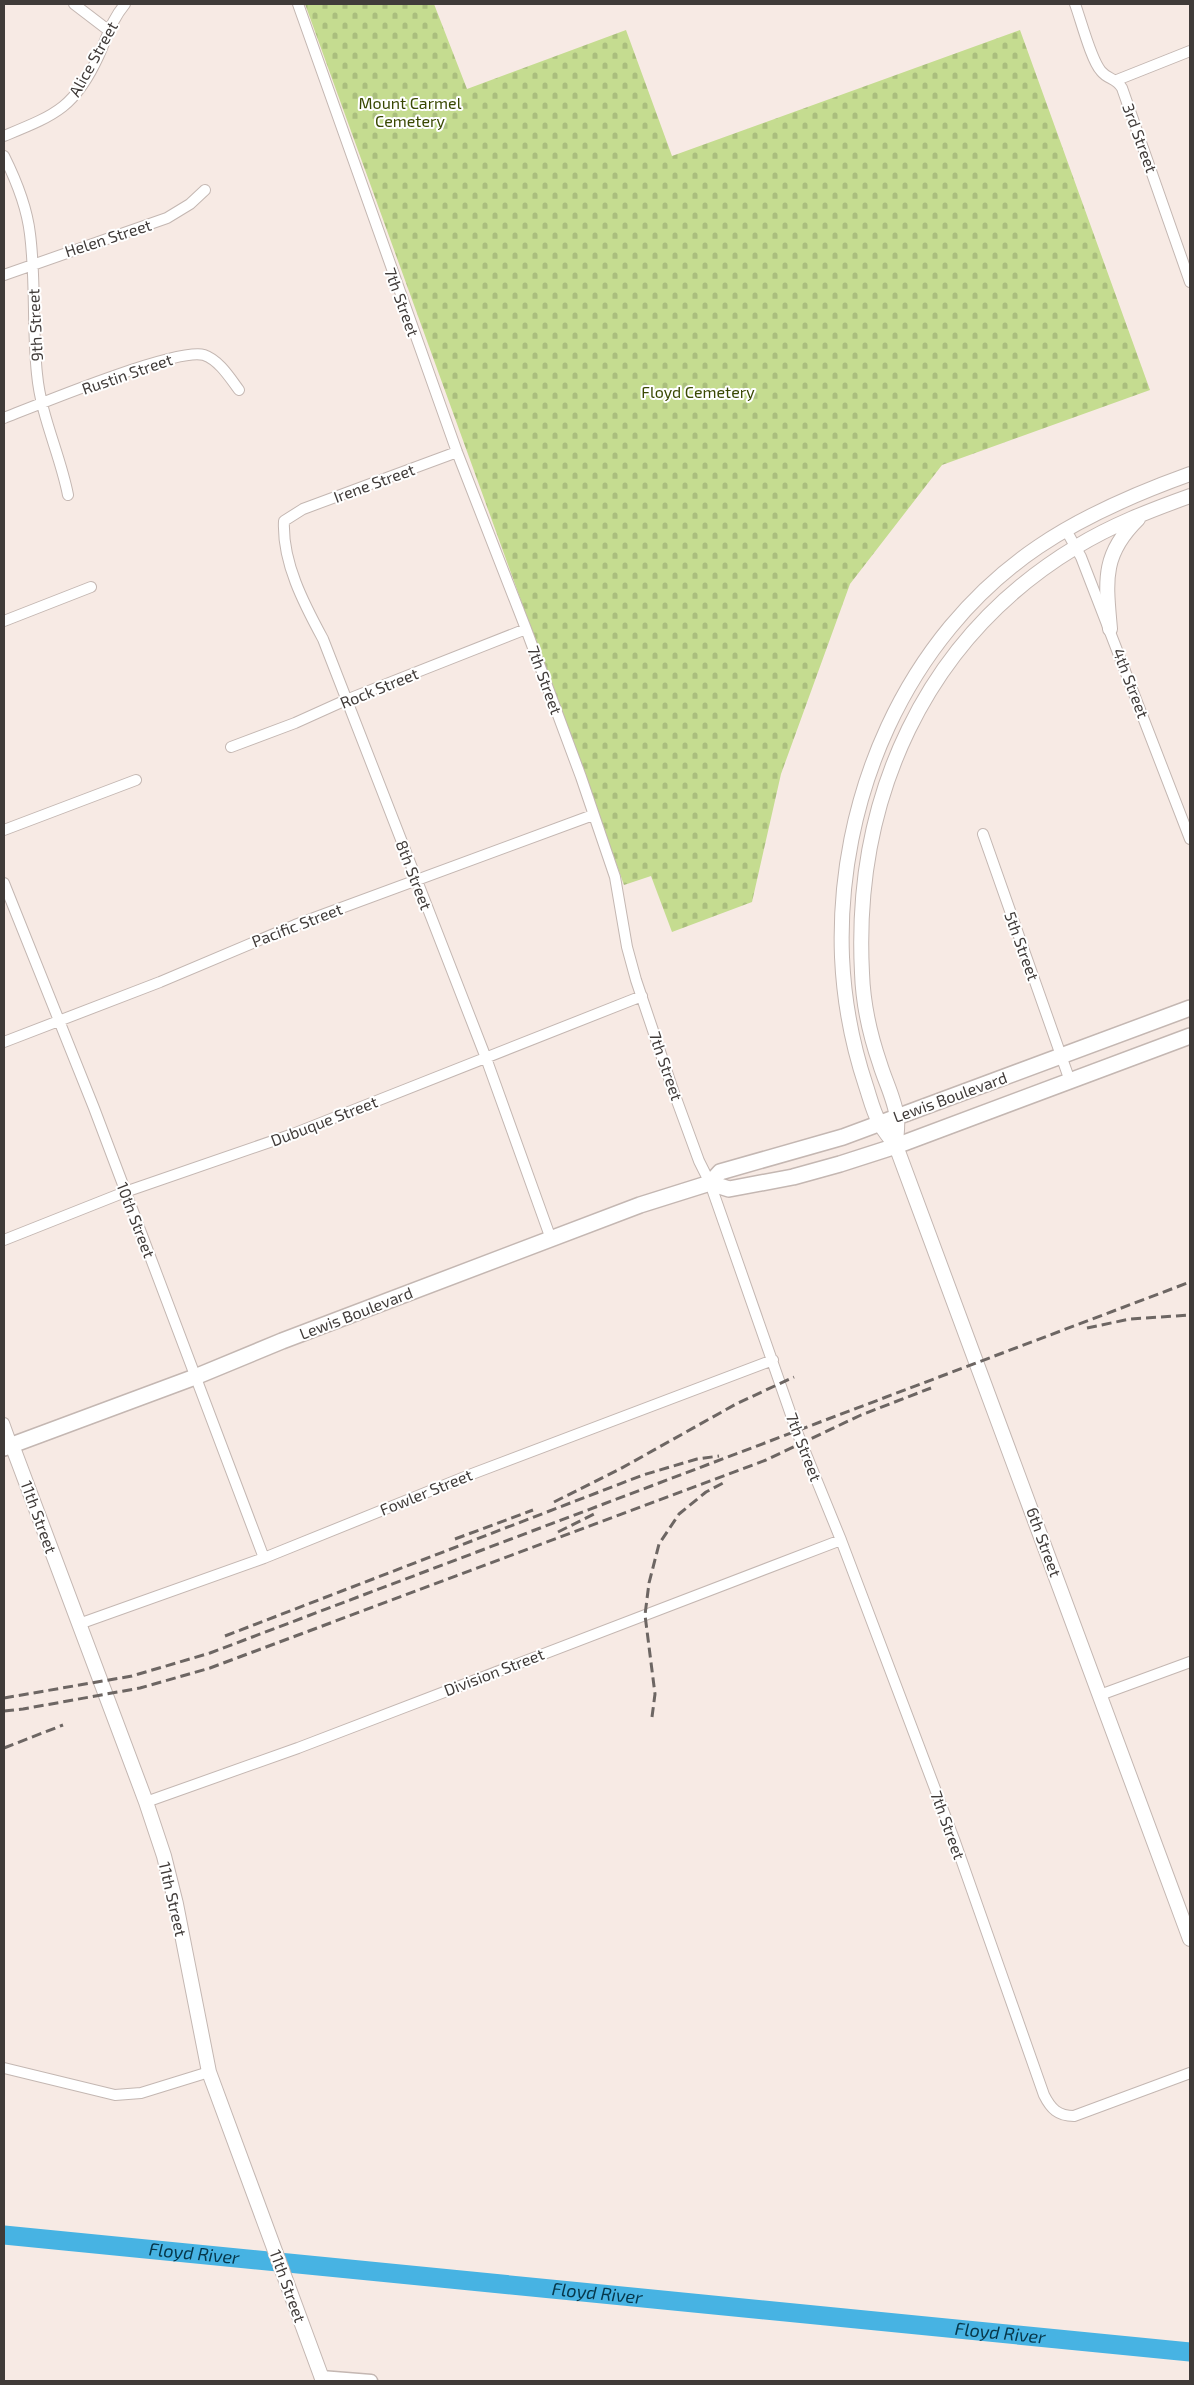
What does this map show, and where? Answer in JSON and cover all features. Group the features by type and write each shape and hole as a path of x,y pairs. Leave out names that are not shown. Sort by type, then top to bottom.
{"main road":[{"name":"6th Street","path":"1190,474 1106,508 1036,548 1004,574 968,608 948,632 905,694 888,726 862,789 853,824 841,901 843,983 849,1028 860,1068 879,1123 896,1146 1190,1939"},
{"name":"6th Street","path":"896,1146 897,1117 877,1055 866,1009 862,975 860,926 864,877 879,804 890,771 908,732 946,666 969,638 1017,590 1076,547 1113,527 1190,496"},
{"path":"1110,629 1107,580 1110,562 1116,543 1143,514"},
{"name":"Lewis Boulevard","path":"8,1447 195,1377 282,1341 551,1239 640,1206 710,1183 720,1172 843,1137 1190,1008"},
{"name":"Lewis Boulevard","path":"710,1183 729,1189 793,1177 896,1146 1190,1036"},
{"name":"11th Street","path":"8,1447 79,1624 146,1802 164,1856 176,1904 209,2072 322,2379"}],"street":[{"path":"74,4 108,30"},
{"name":"Alice Street","path":"4,136 61,110 74,97 99,54 108,30 125,4"},
{"name":"7th Street","path":"298,4 457,452 526,629 615,877 627,947 673,1090 699,1162 710,1183 797,1432 841,1540 956,1845 1044,2095 1048,2104 1063,2116 1083,2114 1190,2073"},
{"path":"1075,4 1095,61 1101,72 1117,80 1190,51"},
{"name":"3rd Street","path":"1117,80 1134,122 1190,282"},
{"name":"9th Street","path":"4,156 21,197 30,234 36,373 48,431 63,467 68,495"},
{"name":"Helen Street","path":"4,275 167,218 190,204 205,190"},
{"name":"Rustin Street","path":"4,418 170,359 194,354 207,356 214,360 239,390"},
{"name":"Irene Street","path":"293,516 304,509 457,452"},
{"name":"8th Street","path":"293,516 284,522 283,538 290,565 308,611 323,639 486,1058 551,1239"},
{"name":"4th Street","path":"1066,530 1076,547 1110,629 1190,839"},
{"path":"4,621 91,587"},
{"name":"Rock Street","path":"231,747 526,629"},
{"path":"4,830 136,780"},
{"name":"Pacific Street","path":"4,1042 160,982 295,925 593,815"},
{"name":"5th Street","path":"983,834 1070,1081"},
{"name":"10th Street","path":"4,883 94,1108 264,1558"},
{"name":"Dubuque Street","path":"4,1240 125,1192 293,1134 642,996"},
{"name":"Fowler Street","path":"79,1624 264,1558 472,1474 773,1360"},
{"name":"11th Street","path":"4,1423 8,1447"},
{"name":"Division Street","path":"146,1802 298,1748 841,1540"},
{"path":"1100,1695 1190,1662"},
{"path":"4,2068 115,2095 141,2093 209,2072"},
{"path":"322,2379 371,2381"}],"green space":[{"name":"Floyd Cemetery","path":"305,4 434,4 467,89 626,30 672,156 1020,30 1150,390 942,465 850,584 781,774 752,902 672,932 651,876 624,885"}],"waterway":[{"name":"Floyd River","path":"4,2235 1190,2352"}],"railway":[{"path":"4,1698 132,1676 210,1653 1190,1282"},
{"path":"1087,1328 1130,1319 1190,1315"},
{"path":"554,1502 620,1469 736,1404 794,1377"},
{"path":"4,1711 140,1688 210,1668 766,1460 861,1415 931,1388"},
{"path":"225,1636 643,1475 697,1459 719,1456"},
{"path":"652,1717 655,1694 645,1615 649,1583 659,1544 679,1514 706,1492 727,1481"},
{"path":"455,1539 533,1510"},
{"path":"558,1532 594,1514"},
{"path":"4,1748 63,1725"}],"park label":[{"name":"Mount Carmel Cemetery","path":"410,112"}]}
